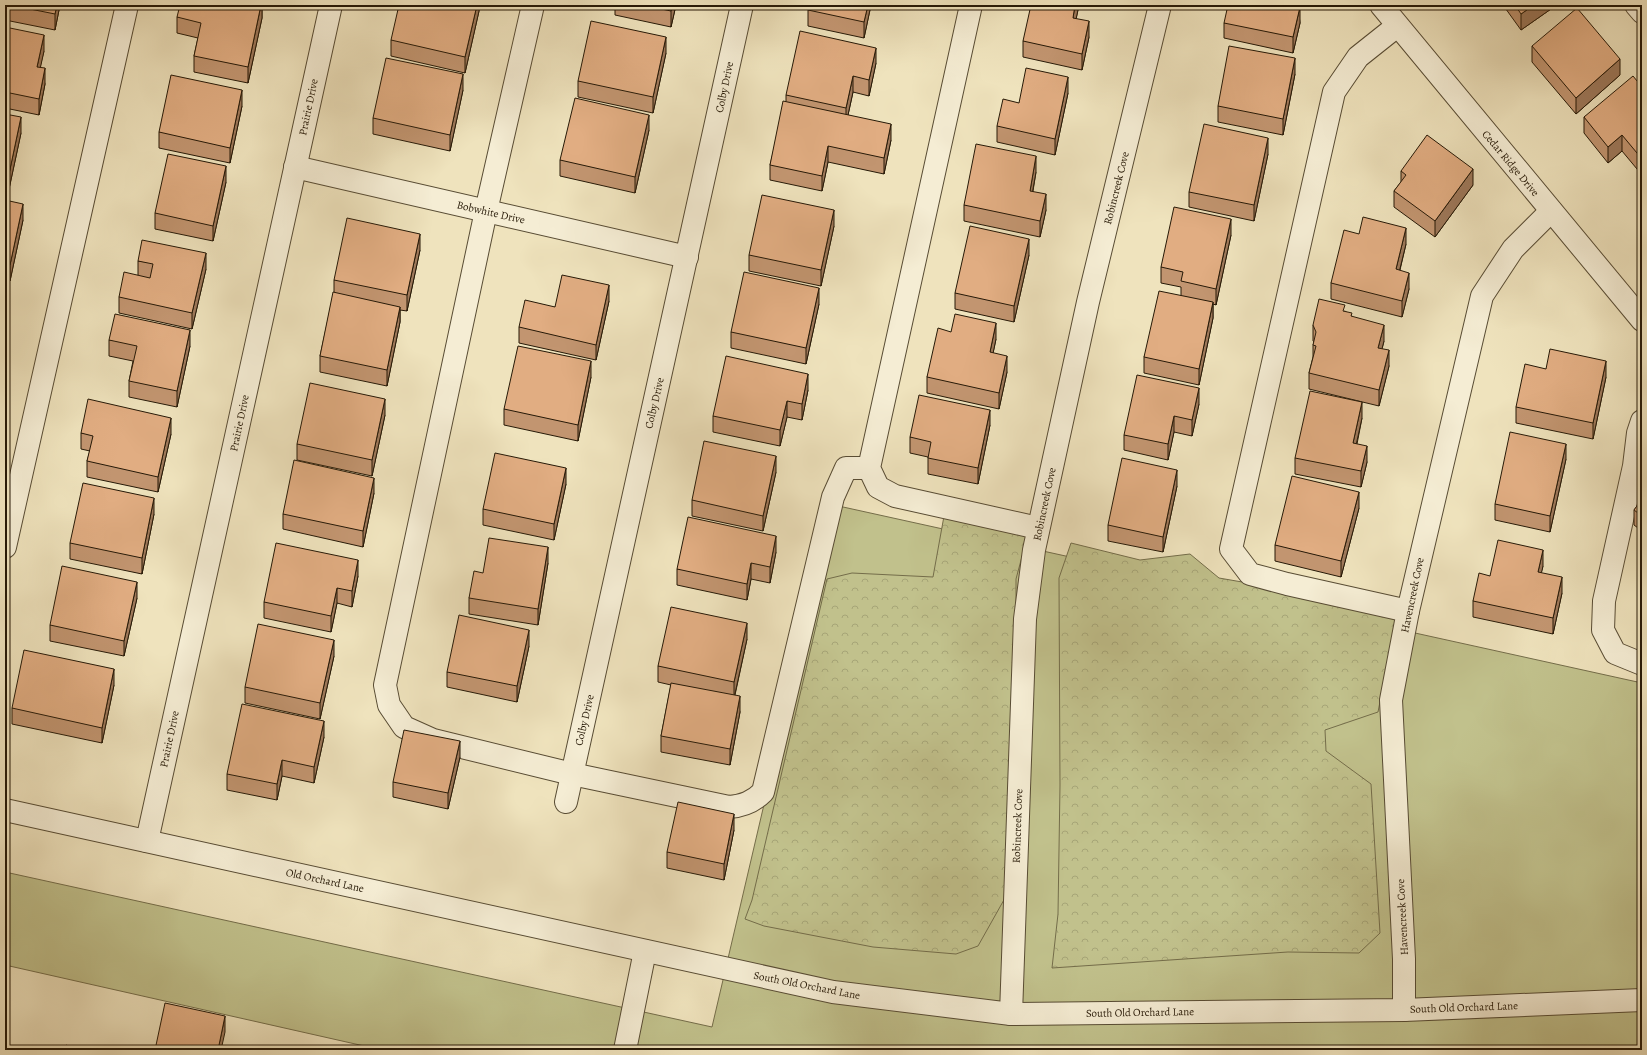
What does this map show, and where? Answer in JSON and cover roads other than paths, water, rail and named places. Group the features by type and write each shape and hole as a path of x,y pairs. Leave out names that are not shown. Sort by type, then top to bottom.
{"street":[{"path":"5,546 127,5"},
{"name":"Prairie Drive","path":"147,841 331,5"},
{"path":"533,5 486,211 385,685 389,706 404,727 433,740 572,774 729,807 741,806 755,800 763,792 833,497 846,468 869,468"},
{"name":"Colby Drive","path":"566,802 742,5"},
{"path":"971,5 869,468 878,487 895,496 1038,528"},
{"name":"Robincreek Cove","path":"1011,1014 1025,620 1034,550 1088,302 1160,5"},
{"name":"Cedar Ridge Drive","path":"1381,5 1642,320"},
{"path":"1636,5 1642,12"},
{"path":"1397,26 1358,57 1334,92 1231,548 1250,574 1287,584 1408,611"},
{"name":"Bobwhite Drive","path":"295,167 687,257"},
{"name":"Havencreek Cove","path":"1404,1010 1404,958 1391,700 1408,611 1482,296 1513,249 1551,211"},
{"path":"1642,421 1638,433 1634,466 1604,601 1602,630 1615,653 1642,664"},
{"name":"Old Orchard Lane","path":"5,810 645,951"},
{"path":"625,1050 645,951"},
{"name":"South Old Orchard Lane","path":"645,951 833,992 1011,1014 1404,1010 1642,1000"}]}
